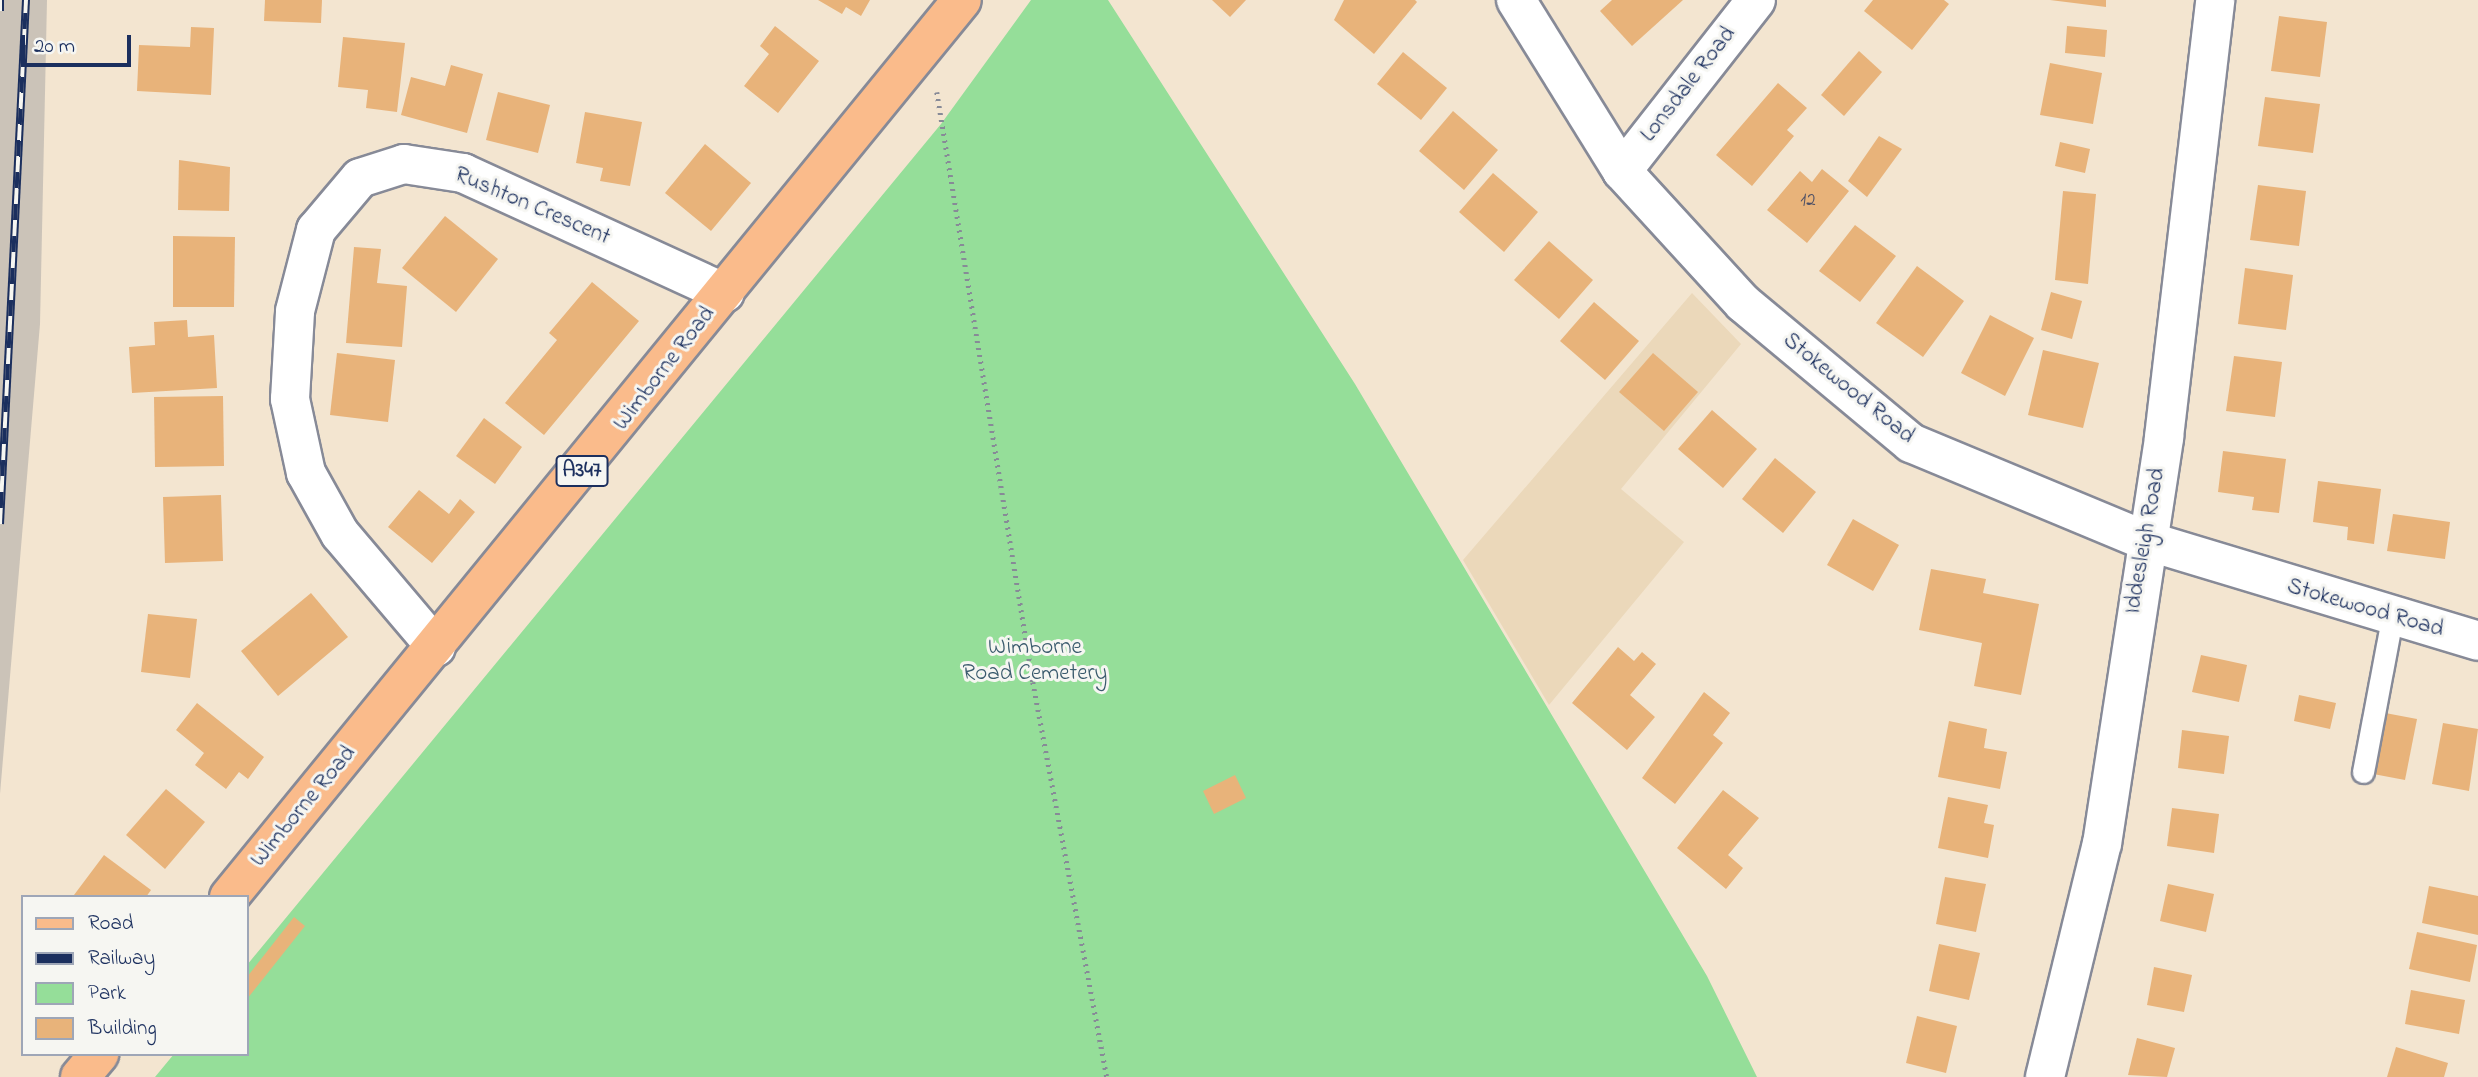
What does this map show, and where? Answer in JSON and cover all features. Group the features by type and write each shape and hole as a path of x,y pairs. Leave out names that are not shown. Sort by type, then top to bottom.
{"main road":[{"name":"Wimborne Road","path":"231,895 962,0"},
{"path":"80,1077 97,1056"}],"street":[{"name":"Stokewood Road","path":"1516,0 1622,171 1743,303 1911,443 2144,540 2392,618 2478,641"},
{"name":"Lonsdale Road","path":"1622,171 1756,0"},
{"name":"Iddesleigh Road","path":"2045,1077 2102,844 2144,540 2164,438 2215,0"},
{"name":"Rushton Crescent","path":"436,647 340,534 306,473 290,400 295,311 316,230 360,178 404,164 463,173 725,293"}],"lane":[{"path":"2363,772 2392,618"}],"path":[{"path":"930,39 1033,682 1107,1077"}],"shaded area":[{"path":"0,0 47,0 40,324 0,794"},
{"path":"1692,293 1741,344 1621,489 1684,542 1549,705 1463,560"}],"green space":[{"name":"Wimborne Road Cemetery","path":"1031,0 1108,0 1355,384 1707,976 1757,1077 155,1077 172,1056 248,1056 248,964 941,124"}],"building":[{"path":"265,0 322,0 321,23 264,21"},
{"path":"818,0 870,0 861,16 846,7 842,14"},
{"path":"1212,0 1246,0 1230,17"},
{"path":"1344,0 1417,2 1374,54 1334,20"},
{"path":"1612,0 1683,0 1632,46 1600,11"},
{"path":"1873,0 1944,0 1949,4 1912,50 1864,11"},
{"path":"2050,0 2106,0 2106,7"},
{"path":"2279,16 2327,22 2320,77 2271,71"},
{"path":"775,26 819,61 778,113 744,86 769,54 760,46"},
{"path":"2067,26 2107,30 2105,57 2065,53"},
{"path":"191,27 214,28 211,95 137,91 139,45 190,47"},
{"path":"343,37 405,43 397,112 366,108 368,90 338,87"},
{"path":"1859,51 1882,72 1844,116 1821,95"},
{"path":"1403,52 1447,88 1421,120 1377,84"},
{"path":"2050,63 2102,73 2093,124 2040,115"},
{"path":"451,65 483,74 467,133 401,115 411,77 445,86"},
{"path":"1778,83 1807,108 1787,130 1794,136 1752,186 1716,155"},
{"path":"498,92 550,105 538,153 486,140"},
{"path":"2265,97 2320,104 2313,153 2258,146"},
{"path":"1453,111 1498,150 1464,190 1419,151"},
{"path":"585,112 642,122 630,186 600,181 603,168 576,163"},
{"path":"1879,136 1902,149 1867,197 1848,181"},
{"path":"2060,142 2090,149 2085,173 2055,166"},
{"path":"705,144 751,183 711,231 665,193"},
{"path":"179,160 230,167 229,211 178,210"},
{"path":"1822,169 1849,191 1807,243 1767,210 1800,171 1812,182"},
{"path":"1493,173 1538,212 1504,252 1459,212"},
{"path":"2258,185 2306,191 2299,246 2250,240"},
{"path":"2063,191 2096,194 2088,284 2055,280"},
{"path":"445,216 498,259 456,312 402,268"},
{"path":"1855,225 1896,256 1860,302 1819,271"},
{"path":"173,236 235,237 234,307 173,307"},
{"path":"1549,241 1593,280 1559,319 1514,280"},
{"path":"354,247 381,249 377,283 407,286 402,347 346,343"},
{"path":"1917,266 1964,301 1923,357 1876,323"},
{"path":"2245,268 2293,275 2286,330 2238,324"},
{"path":"592,282 639,321 544,435 505,403 557,340 549,333"},
{"path":"2051,292 2082,301 2072,339 2041,330"},
{"path":"1594,302 1639,341 1605,380 1560,341"},
{"path":"1990,315 2034,338 2005,396 1961,373"},
{"path":"187,320 188,337 214,335 217,388 132,393 129,347 155,345 154,322"},
{"path":"2043,350 2099,363 2083,428 2028,415"},
{"path":"337,353 395,360 388,422 330,415"},
{"path":"1653,353 1698,392 1664,431 1619,392"},
{"path":"2234,356 2282,362 2275,417 2226,411"},
{"path":"223,396 224,466 155,467 154,397"},
{"path":"1712,410 1757,449 1723,488 1678,449"},
{"path":"484,418 522,447 495,484 456,456"},
{"path":"2223,451 2286,459 2279,513 2252,510 2254,497 2218,492"},
{"path":"1775,458 1816,492 1783,533 1742,499"},
{"path":"2318,481 2381,489 2374,544 2347,540 2348,527 2313,522"},
{"path":"419,490 449,514 460,499 475,512 432,563 388,527"},
{"path":"221,495 223,561 165,563 163,497"},
{"path":"2393,514 2450,522 2445,559 2387,551"},
{"path":"1853,519 1899,545 1873,591 1827,565"},
{"path":"1931,569 1986,579 1983,593 2039,604 2021,695 1974,686 1982,643 1919,630"},
{"path":"311,593 348,637 278,696 241,651"},
{"path":"148,614 197,619 190,678 141,672"},
{"path":"1618,647 1634,661 1642,652 1656,664 1630,695 1655,717 1627,750 1572,703"},
{"path":"2201,655 2247,665 2239,702 2192,692"},
{"path":"1704,692 1730,713 1713,735 1723,743 1675,804 1642,778"},
{"path":"2299,695 2336,703 2330,729 2294,721"},
{"path":"197,703 264,757 248,779 239,772 226,789 195,765 204,753 176,730"},
{"path":"2380,712 2417,719 2405,780 2368,773"},
{"path":"1949,721 1987,729 1984,748 2007,752 2000,789 1938,777"},
{"path":"2443,723 2478,729 2469,791 2432,784"},
{"path":"2182,730 2229,736 2224,774 2178,768"},
{"path":"1235,775 1246,798 1214,814 1203,791"},
{"path":"166,789 205,822 165,869 126,835"},
{"path":"1723,790 1759,818 1728,855 1743,868 1726,889 1677,848"},
{"path":"1948,797 1988,805 1984,823 1994,825 1988,858 1938,848"},
{"path":"2172,808 2219,814 2214,853 2167,846"},
{"path":"104,855 151,890 147,895 74,895"},
{"path":"1945,877 1986,884 1976,932 1936,924"},
{"path":"2168,884 2214,894 2206,932 2160,921"},
{"path":"2429,886 2478,896 2478,935 2422,923"},
{"path":"294,917 305,926 248,998 248,976"},
{"path":"2417,932 2477,945 2470,982 2409,969"},
{"path":"1939,944 1980,953 1969,1000 1929,991"},
{"path":"2154,967 2192,975 2184,1012 2147,1005"},
{"path":"2411,990 2465,1000 2459,1034 2405,1024"},
{"path":"1917,1016 1957,1026 1946,1073 1906,1063"},
{"path":"2137,1038 2175,1048 2167,1077 2128,1075"},
{"path":"2396,1047 2448,1063 2444,1077 2387,1077"}],"railway":[{"path":"0,0 0,11"},
{"path":"0,524 26,0"}]}
